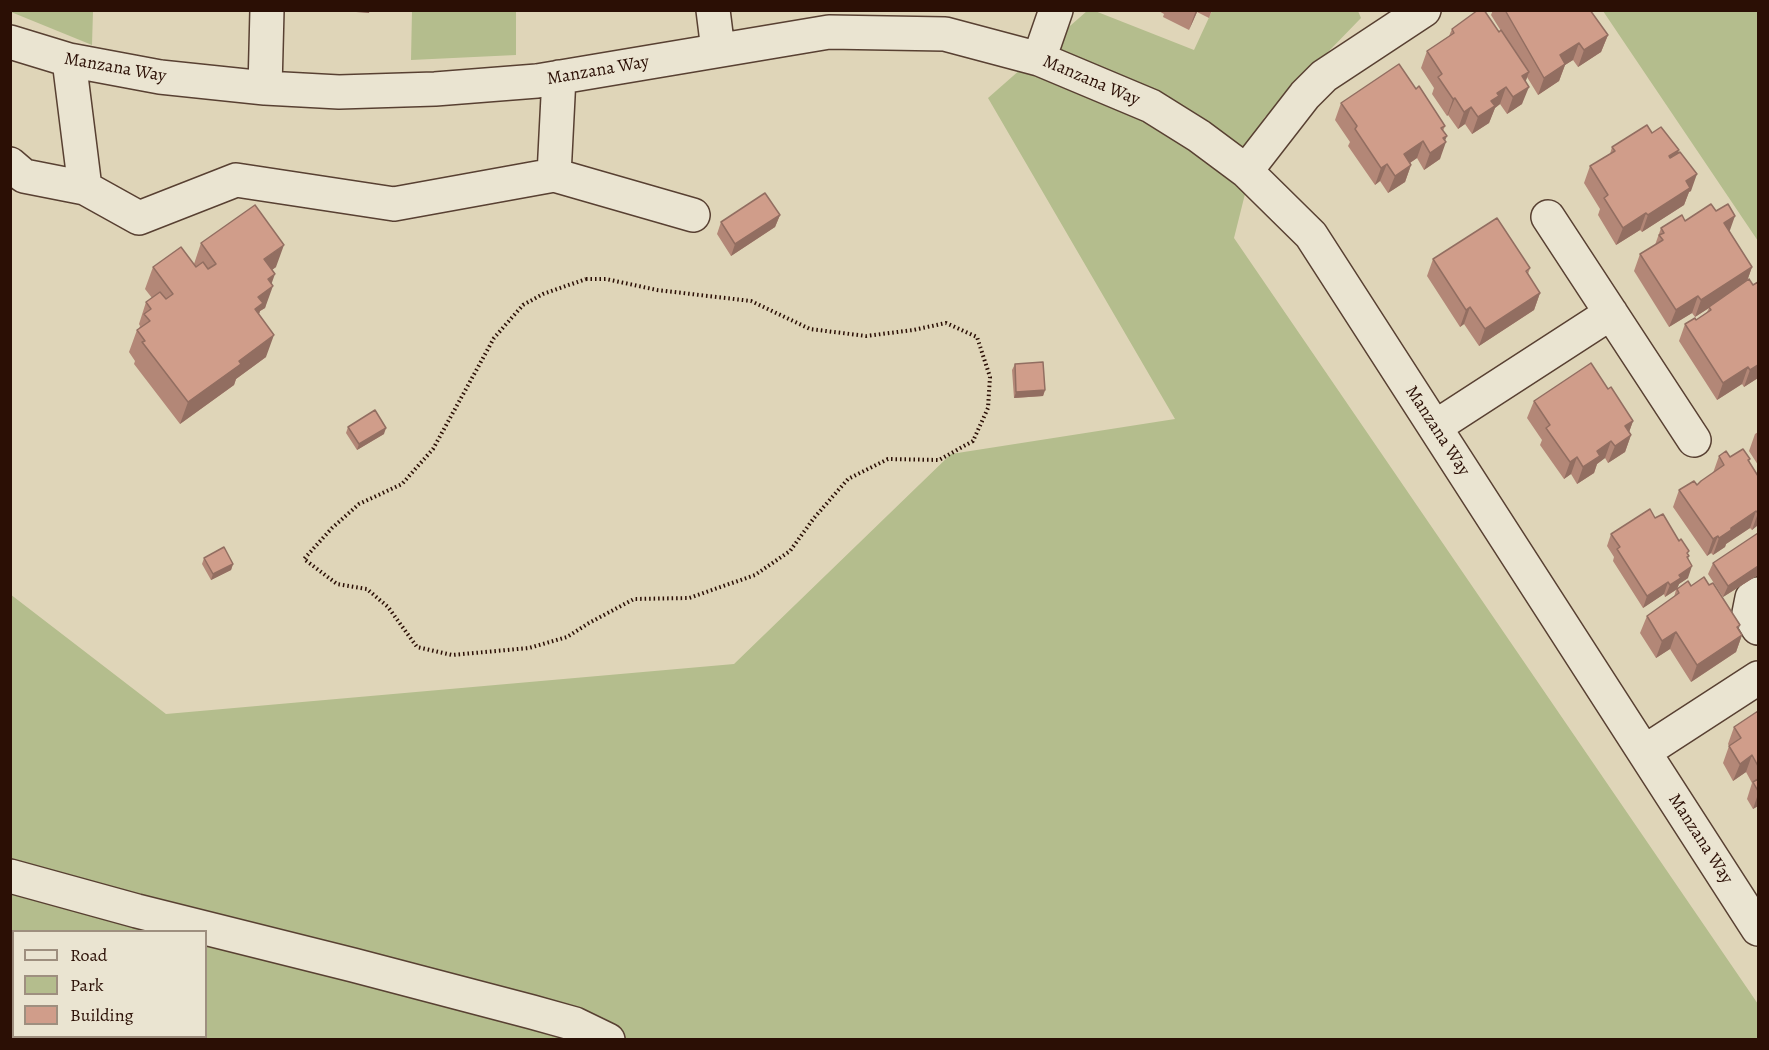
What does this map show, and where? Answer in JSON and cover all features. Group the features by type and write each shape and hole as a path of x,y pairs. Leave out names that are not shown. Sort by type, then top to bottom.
{"street":[{"path":"265,88 267,10"},
{"path":"713,10 718,50"},
{"path":"1040,59 1056,10"},
{"path":"1246,171 1305,95 1324,76 1424,10"},
{"name":"Manzana Way","path":"10,42 69,60 160,77 265,88 339,92 435,89 537,81 829,32 945,34 1040,59 1151,106 1246,171 1311,235 1758,929"},
{"path":"69,60 85,188"},
{"path":"554,175 559,77"},
{"path":"10,164 24,176 85,188 139,218 236,180 394,204 554,175 693,215"},
{"path":"1548,217 1694,440"},
{"path":"1435,427 1611,313"},
{"path":"1758,594 1752,598 1749,613 1758,628"},
{"path":"1644,752 1758,678"},
{"path":"10,876 137,911 532,1012 575,1024 608,1040"}],"path":[{"path":"586,279 606,279 657,290 751,301 810,329 866,336 946,323 977,337 990,377 988,408 974,441 939,460 888,459 848,479 814,518 790,551 754,575 689,598 634,599 589,622 567,637 529,648 452,655 417,647 388,607 367,589 337,584 304,559 332,528 359,504 402,484 433,448 443,430 494,338 523,305 543,294 586,279"}],"green space":[{"path":"93,11 92,45 11,12"},
{"path":"412,11 516,11 516,55 411,60"},
{"path":"1087,11 1095,11 1194,50 1212,11 1358,11 1361,18 1264,118 1234,238 1758,1004 1758,1039 11,1039 10,594 166,714 734,664 951,454 1175,419 988,98"},
{"path":"1603,11 1758,11 1758,241"}],"building":[{"path":"1478,10 1484,10 1499,32 1501,30 1529,72 1522,76 1529,87 1513,97 1506,87 1497,93 1499,96 1491,101 1495,106 1478,117 1471,107 1464,112 1455,98 1453,99 1438,77 1442,74 1427,51 1454,33 1452,29"},
{"path":"1505,10 1590,10 1608,35 1584,50 1579,43 1560,55 1565,64 1544,78"},
{"path":"1399,64 1416,89 1419,86 1445,126 1441,128 1447,136 1443,138 1446,142 1430,153 1423,141 1404,154 1411,165 1395,176 1387,164 1381,168 1341,103"},
{"path":"1647,125 1652,133 1661,127 1679,150 1669,156 1670,158 1680,152 1697,174 1686,181 1690,188 1623,228 1604,198 1608,195 1590,166 1615,151 1612,147"},
{"path":"765,193 780,215 735,244 721,222"},
{"path":"1711,204 1716,211 1728,204 1735,216 1724,223 1752,267 1701,300 1698,296 1676,310 1640,254 1663,240 1659,235 1664,233 1661,228 1682,215 1685,221"},
{"path":"255,205 284,245 264,259 275,274 268,279 273,286 258,297 263,303 255,309 274,335 239,361 241,364 188,402 142,342 145,341 137,330 150,321 144,314 151,309 146,302 160,292 166,299 173,294 153,267 181,247 196,267 203,262 208,269 216,264 201,243"},
{"path":"1497,218 1530,268 1526,271 1540,293 1485,329 1470,307 1466,310 1433,259"},
{"path":"1749,279 1753,285 1758,282 1758,365 1750,370 1748,367 1723,383 1685,324 1711,310 1709,307"},
{"path":"1043,362 1045,390 1016,392 1015,364"},
{"path":"1591,363 1608,389 1611,387 1633,421 1625,426 1631,435 1615,446 1611,441 1597,451 1600,456 1583,467 1577,457 1570,462 1546,428 1550,425 1534,401"},
{"path":"375,410 386,428 359,444 348,427"},
{"path":"1743,449 1758,476 1758,513 1756,511 1719,538 1718,536 1713,539 1679,490 1694,481 1697,485 1724,465 1719,456 1726,451 1730,457"},
{"path":"1650,509 1655,518 1663,514 1679,541 1681,539 1689,551 1687,557 1692,566 1679,575 1681,578 1670,585 1668,582 1647,596 1617,549 1620,547 1611,534"},
{"path":"1758,533 1758,566 1728,586 1713,563"},
{"path":"224,547 233,564 213,574 204,558"},
{"path":"1704,577 1709,585 1713,583 1740,625 1737,627 1742,635 1697,665 1676,632 1662,641 1647,616 1679,593 1677,589 1688,581 1691,586"},
{"path":"1758,711 1758,766 1752,755 1740,764 1729,746 1741,738 1734,727"},
{"path":"1758,779 1758,791 1753,782"}]}
